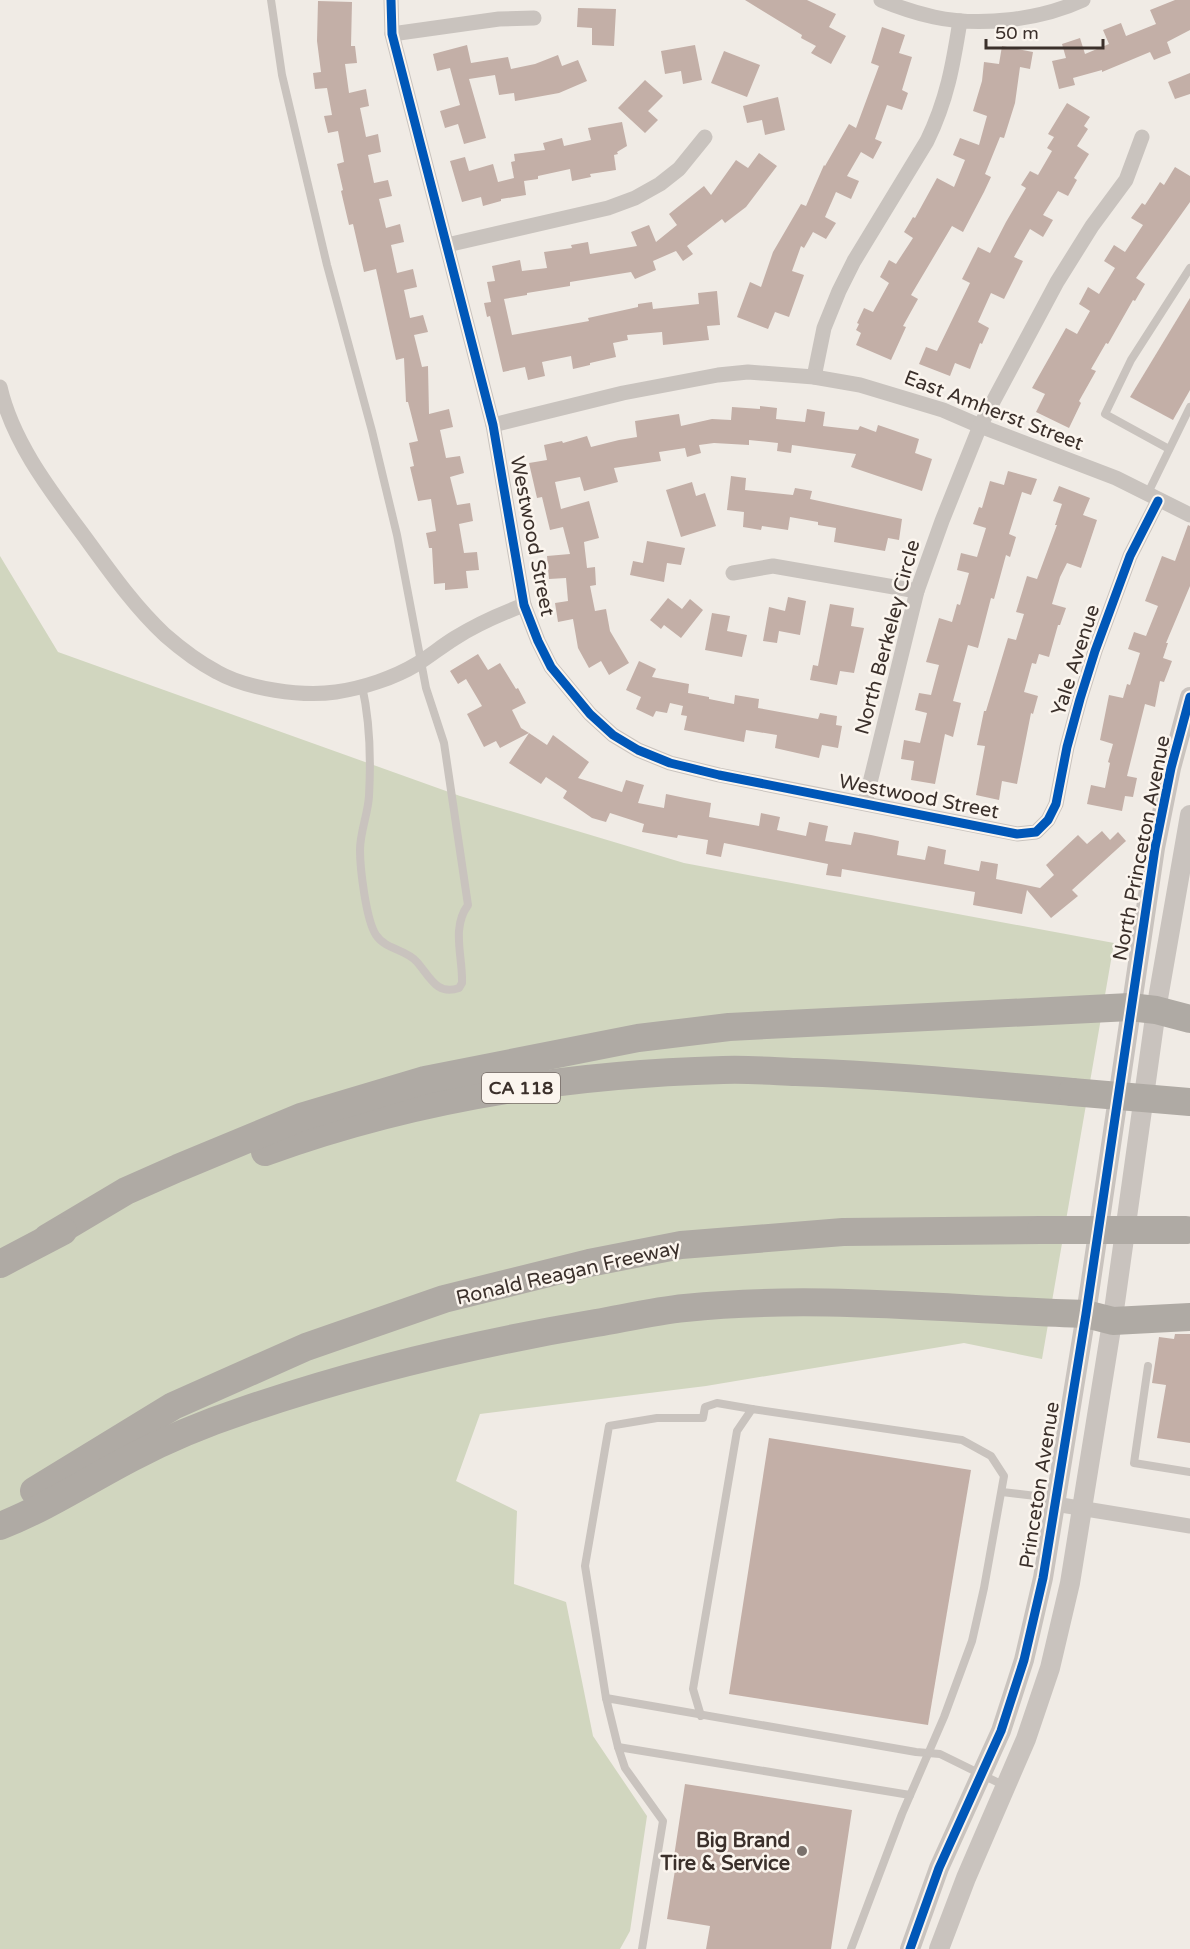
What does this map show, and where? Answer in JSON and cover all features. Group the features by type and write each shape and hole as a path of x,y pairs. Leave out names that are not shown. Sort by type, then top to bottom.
{"highway":[{"path":"47,1238 126,1191 301,1117 425,1080 638,1038 729,1027 1143,1009 1190,1019"},
{"name":"CA 118","path":"0,1264 47,1238 187,1179 295,1141 354,1123 492,1092 585,1079 724,1070 860,1074 1190,1102"},
{"name":"Ronald Reagan Freeway","path":"0,1519 35,1490 173,1406 306,1347 444,1299 589,1263 681,1245 843,1232 1188,1230"},
{"path":"0,1526 28,1514 143,1452 184,1433 244,1410 345,1379 497,1341 685,1308 778,1304 874,1303 1099,1318 1190,1317"}],"street":[{"name":"Westwood Street","path":"391,0 393,34 493,425 524,605 551,667 590,714 613,735 638,750 670,763 719,775 1017,834 1036,832"},
{"path":"881,0 935,17 960,21 1000,20 1044,13 1083,0"},
{"path":"393,34 499,19 534,18"},
{"path":"814,377 824,328 839,291 937,120 946,97 960,21"},
{"path":"447,245 608,208 635,198 679,169 705,137"},
{"name":"North Berkeley Circle","path":"865,803 917,591 942,520 980,426 1057,282 1092,226 1126,180 1142,137"},
{"name":"East Amherst Street","path":"493,425 623,393 718,375 748,372 814,377 860,385 943,410 1116,478 1190,515"},
{"path":"0,387 14,430 35,465 65,510 131,599 164,634 191,657 219,673 250,686 299,693 335,693 362,686 387,678 420,662 455,638 494,616 524,605"},
{"name":"Yale Avenue","path":"1036,832 1048,820 1056,804 1070,737 1095,651 1153,498"},
{"path":"733,573 773,566 917,591"},
{"name":"North Princeton Avenue","path":"1143,1009 1155,848 1168,779 1190,697"},
{"name":"North Princeton Avenue","path":"1143,1009 1190,815"},
{"name":"Princeton Avenue","path":"939,1949 966,1878 1026,1740 1050,1668 1070,1583 1083,1509 1099,1318 1143,1009"},
{"name":"Princeton Avenue","path":"910,1949 939,1868 1001,1731 1024,1660 1055,1504 1099,1318 1143,1009"},
{"path":"1055,1504 1190,1526"}],"lane":[{"path":"271,0 282,75 327,264 372,430 397,535 426,688 444,744 468,905 462,913 459,924 462,983 459,988 450,991 443,991 413,958 386,945 375,934 367,906 360,850 369,797 368,713 362,686"},
{"path":"1169,449 1106,414 1131,360 1190,268"},
{"path":"1153,498 1169,449 1190,407"},
{"path":"1148,1365 1134,1463 1190,1472"},
{"path":"642,1949 663,1821 625,1768 618,1747 606,1698 585,1566 609,1426 657,1418 703,1418 705,1407 717,1403 962,1440 991,1456 1004,1476 972,1641 944,1718 910,1795 850,1949"},
{"path":"701,1716 693,1689 737,1431 752,1409"},
{"path":"1002,1492 1036,1496 1055,1504"},
{"path":"606,1698 701,1716 940,1754 981,1776 1006,1786"},
{"path":"618,1747 910,1795"}],"green space":[{"path":"0,556 58,652 460,796 684,863 1114,943 1042,1359 964,1343 706,1386 480,1414 456,1481 517,1511 514,1584 566,1602 593,1736 647,1816 630,1931 620,1949 0,1949"}],"building":[{"path":"745,0 807,0 836,14 829,27 846,36 831,64 811,53 816,46 801,38 802,35"},
{"path":"1175,0 1190,0 1190,30 1167,42 1171,53 1154,60 1150,52 1102,72 1102,70 1073,78 1075,85 1059,89 1052,61 1066,58 1062,44 1080,38 1085,54 1109,44 1103,30 1121,23 1126,36 1156,24 1150,10"},
{"path":"318,1 352,2 351,46 355,46 357,63 345,64 349,93 366,89 369,106 360,108 366,137 378,134 381,152 368,155 374,183 388,180 392,196 379,199 386,228 400,224 404,242 391,245 397,273 413,269 417,287 404,290 410,318 423,315 428,332 414,335 422,367 428,366 429,414 449,409 453,427 440,430 446,458 460,456 464,473 450,477 457,505 470,503 473,521 459,524 464,553 477,552 479,570 466,571 468,588 445,590 445,583 434,584 432,548 429,548 426,533 436,531 431,499 418,501 410,467 414,466 409,443 418,441 408,402 406,402 404,358 396,360 376,269 364,272 353,224 349,225 337,164 344,162 338,131 328,133 324,116 332,115 327,88 315,89 313,73 321,72 317,41"},
{"path":"578,8 616,9 614,46 592,45 592,28 577,27"},
{"path":"882,27 905,35 899,53 912,57 902,90 908,93 902,110 887,105 875,139 882,142 873,159 861,152 847,176 859,181 851,199 836,192 825,217 836,223 826,239 813,232 804,248 801,246 792,271 804,275 789,317 775,312 768,329 737,317 750,282 761,287 773,252 801,204 806,206 824,165 849,124 856,128 879,66 871,63"},
{"path":"467,45 471,63 508,57 511,69 535,64 558,55 562,66 578,60 587,81 559,93 515,101 514,93 499,95 495,75 469,79 486,138 464,144 458,124 445,128 440,111 460,105 450,68 437,71 433,54"},
{"path":"695,45 702,80 683,84 681,71 665,74 661,51"},
{"path":"1002,46 1033,52 1030,69 1020,67 1015,103 1004,138 1000,137 985,174 991,177 984,192 963,232 952,226 911,295 918,299 903,326 906,327 891,360 856,345 861,333 856,330 859,324 857,323 864,308 873,312 889,283 880,277 889,260 896,264 913,238 904,232 913,217 915,218 937,178 954,187 965,160 953,155 960,138 979,145 987,116 973,111 982,81 984,62 999,64"},
{"path":"724,51 760,65 747,97 711,83"},
{"path":"1190,73 1190,94 1175,99 1168,82"},
{"path":"645,80 663,96 648,111 658,120 645,133 618,108"},
{"path":"778,97 785,130 765,135 762,120 747,123 743,106"},
{"path":"1067,103 1090,117 1084,126 1088,129 1077,146 1089,154 1074,178 1077,180 1068,196 1058,191 1043,215 1053,220 1043,237 1030,229 1014,257 1023,261 1004,299 991,293 978,322 989,328 982,344 980,343 970,369 955,363 950,376 919,364 926,347 937,351 970,283 962,279 978,247 990,253 1026,188 1021,185 1030,171 1038,175 1052,151 1047,148 1054,137 1048,134"},
{"path":"622,122 627,146 614,155 616,170 590,174 591,177 572,181 570,169 524,181 526,195 501,199 501,201 483,206 481,197 462,202 450,161 465,157 469,171 493,164 498,182 514,178 511,162 515,161 514,154 545,150 543,143 562,138 564,146 591,140 588,128"},
{"path":"759,153 777,166 746,207 725,223 722,219 687,246 693,254 683,261 676,251 653,261 656,270 635,279 631,272 570,282 570,286 504,299 512,335 589,321 588,318 638,307 638,304 652,302 653,309 699,304 698,293 717,291 720,325 707,326 709,340 663,345 662,332 627,335 628,340 613,343 616,357 590,363 590,365 573,369 571,356 542,362 545,376 528,380 525,367 503,372 490,316 487,317 484,303 491,302 487,282 495,281 492,266 520,260 522,271 547,268 544,252 572,248 571,245 588,242 590,254 637,246 631,232 649,225 656,242 677,225 669,214 704,186 711,195 736,160 748,168"},
{"path":"1175,167 1190,176 1190,202 1136,278 1145,284 1091,369 1096,371 1079,401 1081,403 1069,428 1036,412 1045,394 1032,388 1066,328 1077,334 1090,311 1079,304 1088,287 1099,294 1115,268 1104,261 1114,245 1125,252 1143,225 1131,218 1142,203 1145,205 1160,182 1164,185"},
{"path":"1190,298 1190,390 1173,420 1130,397"},
{"path":"760,406 777,408 776,419 805,422 807,409 825,412 823,426 858,430 860,426 876,432 878,425 919,439 915,453 932,459 922,491 851,467 856,454 792,445 791,453 777,451 778,443 749,440 749,445 714,443 699,445 701,453 687,457 685,448 659,452 661,461 614,468 618,482 584,491 580,477 555,482 561,509 589,501 599,538 584,542 587,568 595,567 596,585 590,586 595,611 606,609 610,631 629,663 609,675 601,661 589,668 578,648 573,619 558,622 555,603 568,601 566,578 549,579 547,556 570,554 563,527 550,530 542,497 537,498 529,463 547,460 544,445 562,441 563,443 587,436 591,447 637,437 635,421 679,414 681,426 712,419 731,420 732,407 760,409"},
{"path":"1008,471 1037,479 1031,495 1022,492 1009,534 1016,537 1010,557 1006,555 994,599 991,598 978,648 968,645 953,701 961,703 953,737 945,734 935,784 911,780 914,761 901,759 904,740 920,743 927,713 915,710 919,693 931,695 939,665 926,662 939,618 952,622 957,604 960,605 969,573 957,570 961,553 977,557 986,528 973,524 979,507 982,508 990,481 1004,485"},
{"path":"731,476 746,478 745,490 793,495 795,488 812,491 810,499 902,519 899,540 888,538 885,551 834,542 836,528 790,517 788,530 762,526 761,530 743,527 744,512 727,510"},
{"path":"692,482 696,496 705,493 716,526 681,537 666,490"},
{"path":"1059,486 1090,498 1083,515 1097,520 1081,568 1067,563 1060,577 1052,604 1066,608 1060,625 1058,625 1049,657 1039,654 1036,664 1032,663 1024,692 1038,696 1033,714 1031,713 1017,784 1002,781 999,800 976,795 985,746 977,745 984,711 986,711 1008,638 1016,640 1024,614 1016,612 1027,576 1037,579 1057,525 1055,525 1062,504 1053,501"},
{"path":"1188,525 1190,526 1190,586 1166,643 1168,643 1163,658 1172,661 1164,682 1160,681 1155,707 1145,704 1127,776 1137,778 1133,797 1125,796 1122,811 1087,804 1091,785 1105,788 1113,744 1100,740 1109,695 1123,698 1127,684 1130,685 1140,653 1128,649 1134,632 1146,636 1158,606 1145,601 1162,556 1175,561"},
{"path":"647,541 685,548 681,565 667,563 664,582 630,575 633,561 643,563"},
{"path":"788,597 806,601 800,635 779,631 777,643 763,641 769,607 785,611"},
{"path":"668,598 682,609 690,599 703,610 681,638 664,625 661,629 650,620"},
{"path":"830,604 854,608 851,626 864,628 854,673 840,671 837,685 810,680 813,665 818,666"},
{"path":"712,613 730,616 727,631 747,635 742,657 705,650"},
{"path":"478,654 488,670 500,663 526,703 512,710 521,728 529,733 500,748 496,741 484,747 467,714 482,706 466,679 458,684 450,671"},
{"path":"639,661 656,669 652,677 689,684 688,693 709,697 709,699 734,704 735,695 759,699 758,708 818,719 820,713 837,716 836,725 842,726 838,748 822,745 819,758 775,748 777,735 746,730 744,742 684,730 687,716 681,715 683,706 670,703 667,713 656,711 653,717 636,709 641,697 626,690"},
{"path":"529,733 547,745 553,735 589,762 578,778 622,792 626,780 644,785 638,803 664,808 666,794 711,803 709,817 759,826 761,813 780,817 777,830 806,836 809,822 828,826 825,841 851,845 854,832 871,835 899,841 897,855 925,860 928,846 946,850 944,864 979,871 981,861 998,864 996,879 1040,888 1054,875 1046,865 1078,835 1087,844 1102,831 1110,840 1118,832 1126,841 1072,890 1078,896 1051,918 1027,890 1022,914 973,905 975,892 842,869 841,877 826,875 828,864 724,843 721,857 706,854 708,840 642,832 644,824 610,813 606,822 592,818 563,798 567,791 546,777 541,784 509,763"},
{"path":"1175,1334 1190,1334 1190,1443 1157,1438 1166,1385 1152,1383 1159,1337 1174,1339"},
{"path":"769,1438 971,1470 928,1725 729,1694"},
{"path":"685,1784 852,1810 831,1949 706,1949 710,1926 667,1919"}],"cycle path":[{"path":"391,0 392,34 493,425 524,605 551,667 590,714 613,735 638,750 670,763 719,775 1017,834 1036,832 1048,820 1056,804 1067,747 1095,651 1130,556 1158,501"},
{"path":"910,1949 939,1868 1001,1731 1024,1660 1043,1578 1086,1314 1155,848 1171,768 1190,697"}],"place":[{"name":"Big Brand Tire & Service","path":"802,1851"}]}
